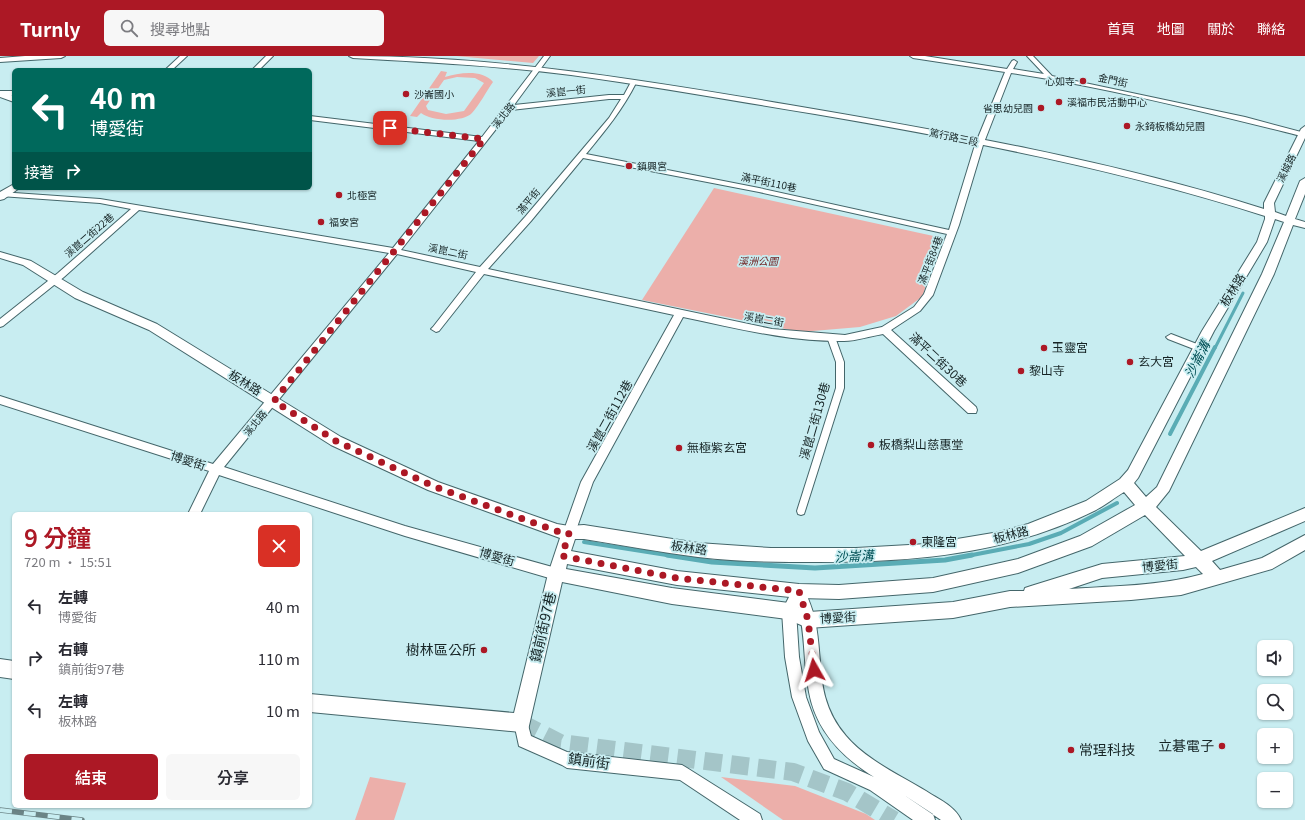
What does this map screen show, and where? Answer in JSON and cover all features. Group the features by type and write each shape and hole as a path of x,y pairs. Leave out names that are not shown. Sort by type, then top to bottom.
{"main road":[{"path":"0,94 12,98"},
{"path":"1,195 12,188"}],"street":[{"path":"0,59 23,56"},
{"path":"0,59 61,56"},
{"path":"170,68 184,56"},
{"path":"257,68 270,56"},
{"path":"353,56 538,68"},
{"path":"423,56 538,68"},
{"name":"溪北路","path":"195,512 215,470 274,401 395,251 509,108 547,56"},
{"name":"金門街","path":"913,56 1050,77 1304,133"},
{"path":"1030,56 1050,77"},
{"name":"滿平街84巷","path":"885,330 917,309 928,295 952,233 981,140 994,111 1009,70 1014,62"},
{"name":"篤行路三段","path":"538,68 634,81 981,140 1171,186 1290,217"},
{"name":"滿平街","path":"436,329 482,270 528,219 611,119 626,97 634,81"},
{"path":"0,94 12,93"},
{"name":"溪崑一街","path":"509,108 609,97 626,97"},
{"path":"312,118 484,139"},
{"name":"溪城路","path":"1269,211 1269,202 1304,133"},
{"name":"滿平街110巷","path":"580,155 759,190 952,233"},
{"name":"溪城路","path":"1290,217 1305,181"},
{"name":"溪崑二街","path":"1,195 100,201 395,251 680,314 772,332 845,338 885,330"},
{"name":"溪崑二街22巷","path":"0,324 55,280 138,207"},
{"name":"板林路","path":"0,255 27,263 79,295 153,327 336,441 433,486 556,531 569,533 584,532 698,550 771,555 856,554 927,551 999,539 1030,530 1092,505 1125,483 1135,473 1208,331 1262,242 1270,219 1269,211"},
{"path":"1290,217 1305,220"},
{"path":"1290,217 1305,225"},
{"name":"板林路","path":"1146,507 1162,491 1168,480 1268,274 1290,217"},
{"name":"溪崑二街112巷","path":"569,533 587,482 680,314"},
{"name":"滿平二街30巷","path":"885,330 972,410"},
{"name":"溪崑二街130巷","path":"801,511 840,388 840,362 831,337"},
{"path":"1171,337 1199,348"},
{"name":"博愛街","path":"0,400 405,531 556,574 672,596 789,611 808,620 953,610 1010,599 1102,571 1183,563 1199,559 1305,514"},
{"path":"1125,483 1146,507 1218,578"},
{"path":"562,556 677,578 799,591 839,592 933,585 1018,566 1086,541 1146,507"},
{"name":"鎮前街97巷","path":"521,723 556,574 569,533"},
{"name":"博愛街","path":"1010,599 1131,593 1181,588 1266,564 1305,542"},
{"path":"799,591 789,611 792,657 799,697 813,736 829,764 875,785 927,820"},
{"path":"799,591 808,620 816,693 825,718 841,742 863,761 939,808 953,820"},
{"path":"0,668 12,670"},
{"path":"312,703 521,723"},
{"name":"鎮前街","path":"521,723 524,741 567,760 682,773 754,820"}],"green space":[{"path":"456,56 539,56 533,63"},
{"path":"441,71 447,72 445,77 470,73 483,75 493,82 472,113 467,116 454,120 446,120 432,118 421,113 417,117 410,116","holes":["457,77 475,78 484,83 464,111 446,114 428,110 426,106 444,80"]},
{"name":"溪洲公園","path":"714,188 938,237 923,296 896,316 860,327 801,332 642,300"},
{"path":"370,777 406,783 394,820 355,820"},
{"path":"721,777 795,786 866,814 875,820 783,820"}],"waterway":[{"name":"沙崙溝","path":"1215,348 1243,293"},
{"name":"沙崙溝","path":"1170,434 1215,347"},
{"name":"沙崙溝","path":"967,556 1029,544 1061,533 1117,503"},
{"name":"沙崙溝","path":"584,542 673,556"},
{"name":"沙崙溝","path":"667,555 712,562 815,568 945,560 972,555"}],"tunnel":[{"path":"521,723 560,743 793,772 847,792 894,820"}],"railway":[{"path":"0,810 82,820"}],"place":[{"name":"心如寺","path":"1083,81"},
{"name":"沙崙國小","path":"406,94"},
{"name":"溪福市民活動中心","path":"1059,102"},
{"name":"省思幼兒園","path":"1041,108"},
{"name":"永錡板橋幼兒園","path":"1127,126"},
{"name":"鎮興宮","path":"629,166"},
{"name":"北極宮","path":"339,195"},
{"name":"福安宮","path":"321,222"},
{"name":"玉靈宮","path":"1044,348"},
{"name":"玄大宮","path":"1130,362"},
{"name":"黎山寺","path":"1021,371"},
{"name":"板橋梨山慈惠堂","path":"871,445"},
{"name":"無極紫玄宮","path":"679,448"},
{"name":"東隆宮","path":"913,542"},
{"name":"樹林區公所","path":"484,650"},
{"name":"立碁電子","path":"1222,746"},
{"name":"常珵科技","path":"1071,750"}],"route":[{"path":"390,128 484,139 274,401 336,441 433,486 556,531 569,533 562,556 677,578 799,591 808,620 814,670"}]}
